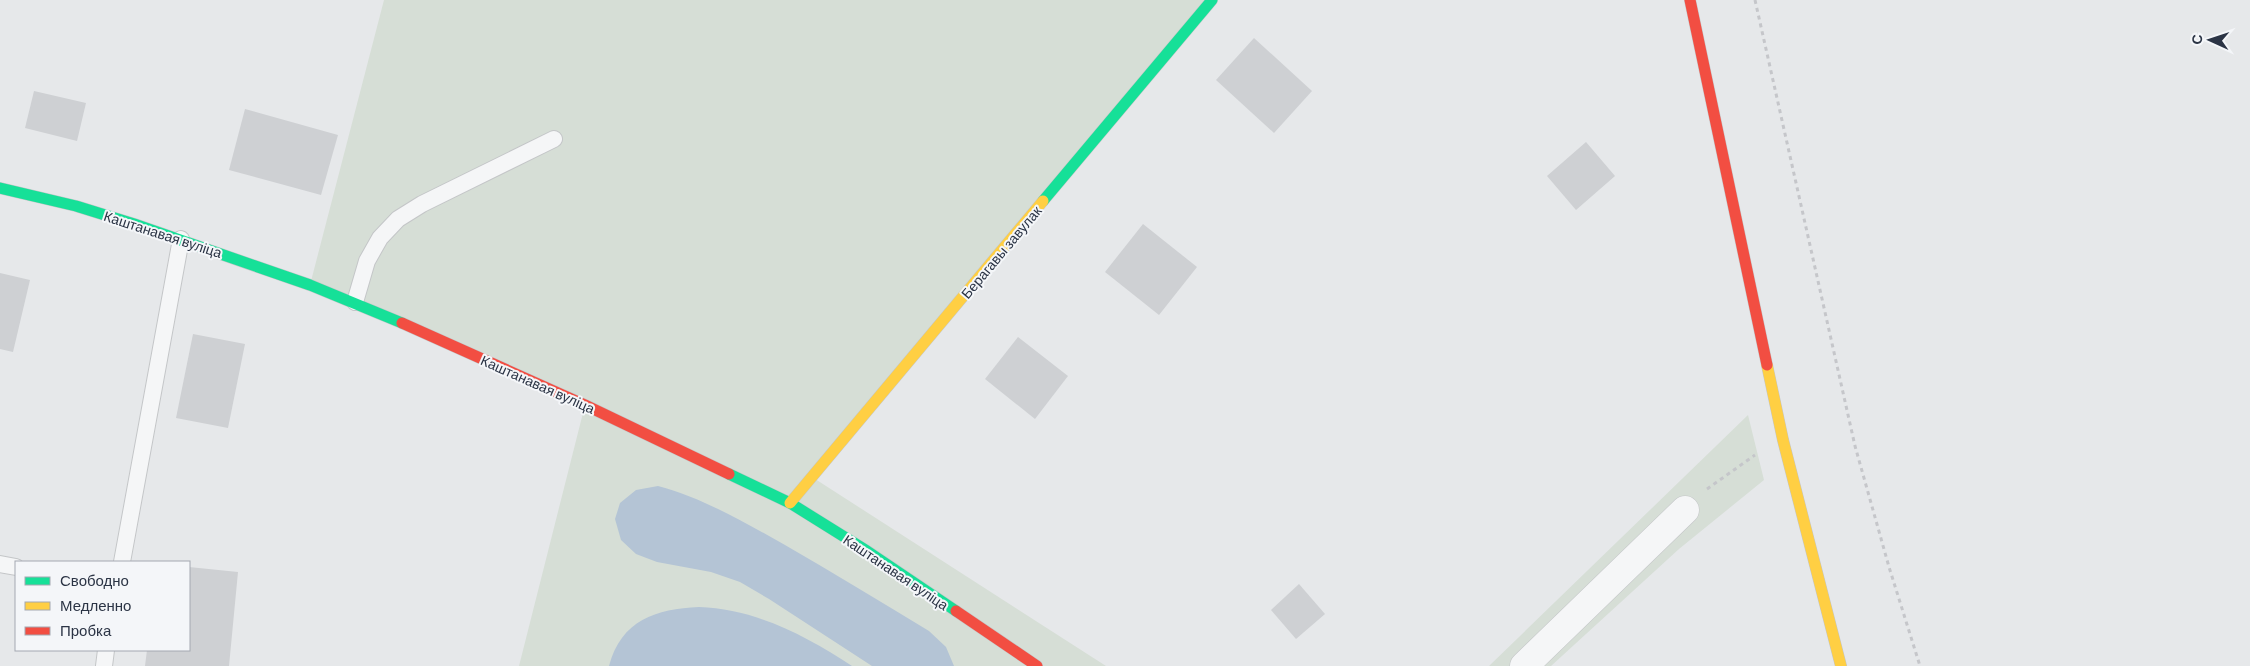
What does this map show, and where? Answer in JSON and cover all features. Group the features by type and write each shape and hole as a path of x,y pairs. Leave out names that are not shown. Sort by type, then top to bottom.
{"street":[{"name":"Берагавы завулак","path":"790,503 1212,0"},
{"path":"1690,0 1784,440 1841,666"},
{"name":"Каштанавая вуліца","path":"0,188 76,206 181,239 355,302 585,405 790,503 866,551 1037,666"},
{"path":"1524,666 1685,510"}],"lane":[{"path":"355,302 367,261 380,238 398,219 422,204 554,139"},
{"path":"122,561 181,239"},
{"path":"0,564 15,567"},
{"path":"104,666 106,651"}],"path":[{"path":"1755,0 1855,446 1889,567 1920,666"},
{"path":"1685,510 1715,482 1740,464 1760,451 1784,440"}],"shaded area":[{"path":"384,0 1212,0 812,477 1106,666 519,666 585,405 310,285"},
{"path":"1748,415 1764,480 1679,549 1551,666 1489,666"}],"water":[{"path":"658,486 691,497 739,519 929,631 946,647 954,666 872,666 740,582 711,572 657,562 636,554 621,540 615,519 620,503 636,490"},
{"path":"699,607 720,609 760,618 798,634 852,666 609,666 622,638 642,620 668,611"}],"building":[{"path":"1254,38 1312,91 1274,133 1216,80"},
{"path":"34,91 86,103 77,141 25,128"},
{"path":"245,109 338,135 321,195 229,170"},
{"path":"1586,142 1615,176 1576,210 1547,176"},
{"path":"1143,224 1197,267 1159,315 1105,272"},
{"path":"0,273 30,280 13,352 0,349"},
{"path":"193,334 245,344 228,428 176,418"},
{"path":"1018,337 1068,376 1035,419 985,379"},
{"path":"190,567 238,572 229,666 145,666 147,651 190,651"},
{"path":"1299,584 1325,614 1296,639 1271,610"}],"traffic: fast":[{"path":"1043,201 1212,0"},
{"path":"0,188 76,206 134,224 310,285 402,323"},
{"path":"729,474 790,503 867,551 956,611"}],"traffic: slow":[{"path":"790,503 1043,201"},
{"path":"1767,365 1783,440 1841,666"}],"traffic: jam":[{"path":"1690,0 1767,365"},
{"path":"402,323 585,405 729,474"},
{"path":"956,611 1037,666"}]}
